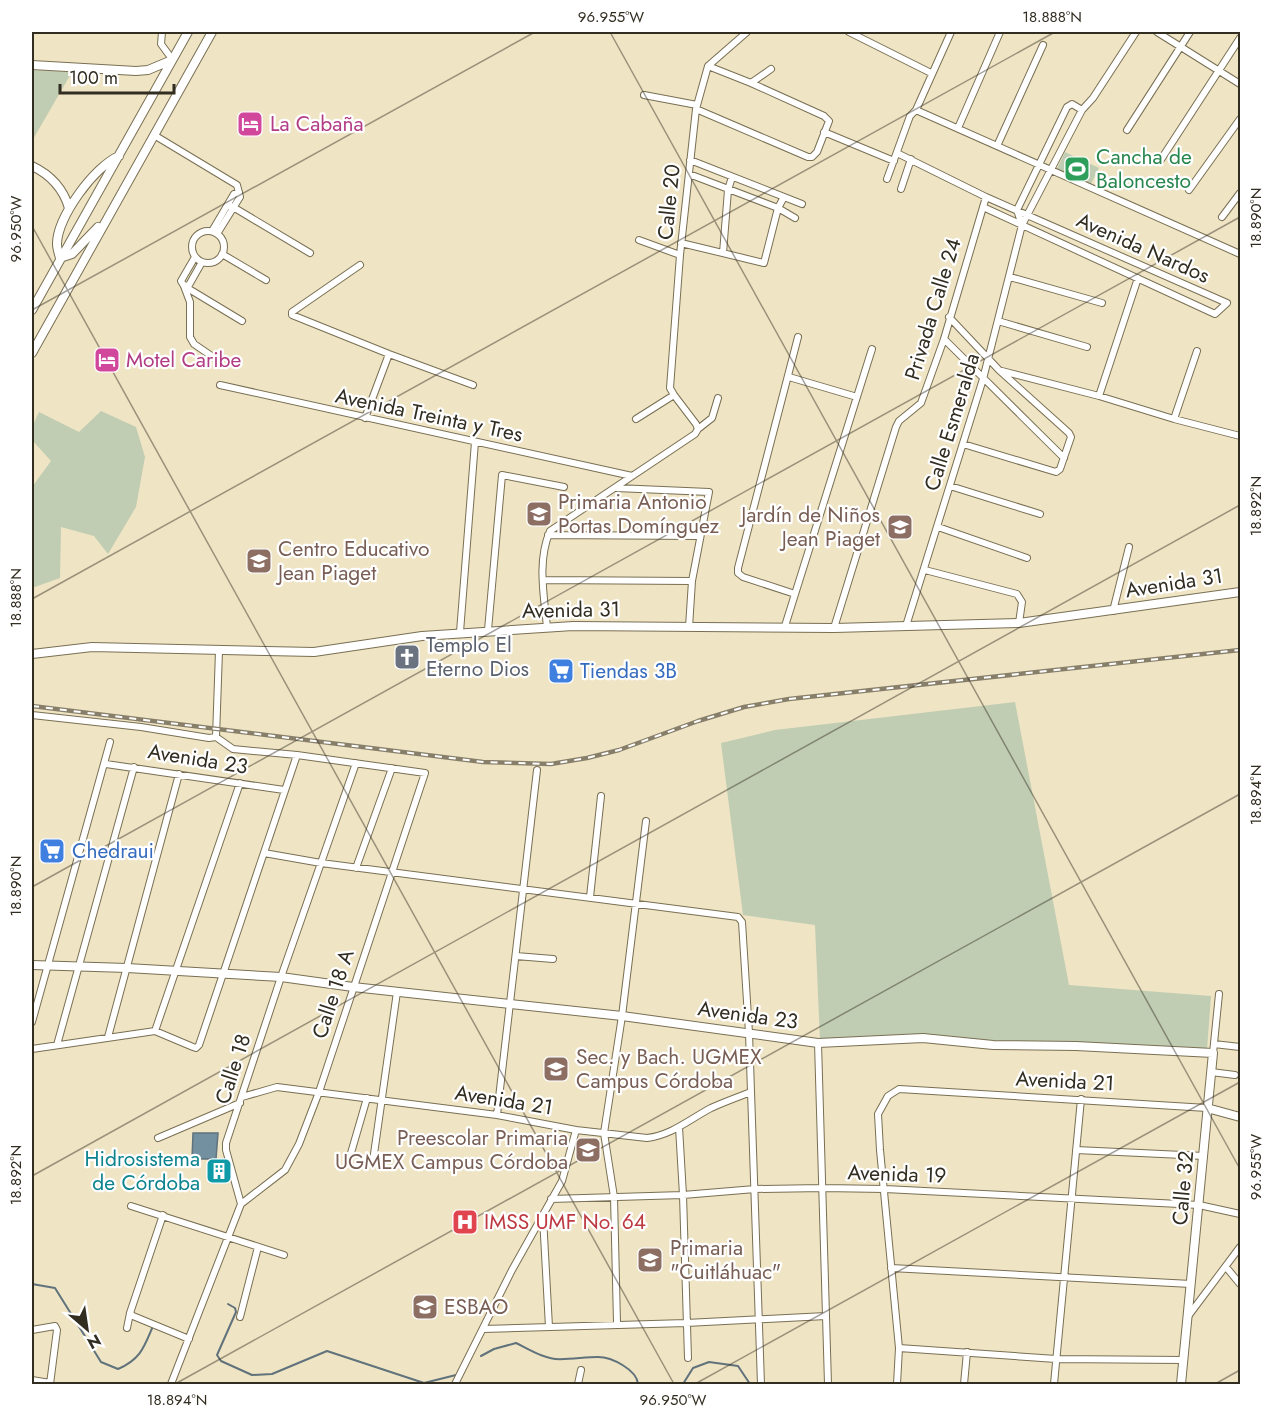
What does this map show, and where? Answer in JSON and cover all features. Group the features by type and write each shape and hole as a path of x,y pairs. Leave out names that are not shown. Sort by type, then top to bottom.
{"street":[{"path":"162,32 161,44 172,59"},
{"path":"32,310 188,32"},
{"path":"32,354 212,32"},
{"path":"644,95 696,107 812,157 817,152 829,121 827,118 708,66 747,32"},
{"path":"849,32 931,73"},
{"path":"887,178 910,116 916,110 950,32"},
{"path":"958,128 1000,32"},
{"path":"1022,225 1082,110 1093,98 1136,32"},
{"path":"1157,32 1240,84"},
{"path":"1127,130 1190,32"},
{"path":"1160,161 1240,38"},
{"path":"997,146 1042,45"},
{"path":"32,64 148,70 172,59"},
{"name":"Calle 20","path":"674,395 670,388 681,243 696,107 708,66"},
{"path":"751,83 771,69"},
{"path":"1022,225 1017,210 1067,106 1072,104 1082,110"},
{"path":"916,110 1240,254"},
{"path":"1189,190 1240,119"},
{"path":"824,132 894,160"},
{"path":"154,135 237,185 240,197 231,206 215,233"},
{"name":"Avenida Nardos","path":"897,153 986,197 1227,303 1215,314 983,207"},
{"path":"60,258 57,243 69,208 99,169 119,156"},
{"path":"901,189 912,159"},
{"path":"690,160 802,204"},
{"path":"32,166 52,179 64,194 69,208"},
{"path":"689,174 778,208 795,218"},
{"path":"723,253 728,190 732,177"},
{"path":"1222,217 1240,193"},
{"path":"681,243 764,263 778,208 784,197"},
{"name":"Privada Calle 24","path":"834,628 896,428 899,421 921,403 944,339 986,197"},
{"path":"231,206 310,253"},
{"path":"60,258 72,254 107,218"},
{"name":"Calle Esmeralda","path":"906,626 983,379 1022,225"},
{"path":"205,231 215,233 224,244 222,254 214,262 202,262 195,256 192,246 196,236 205,231"},
{"path":"639,240 680,255"},
{"path":"222,254 266,280"},
{"path":"195,256 181,281 190,302 190,337 194,344 216,358"},
{"path":"184,286 189,285 202,262"},
{"path":"360,265 291,313 389,354 473,385"},
{"path":"1010,277 1102,303"},
{"path":"1099,396 1138,278"},
{"path":"184,286 242,321"},
{"path":"949,317 988,360 1070,435 1058,471 963,444"},
{"path":"998,321 1087,347"},
{"path":"795,594 743,577 738,573 798,337"},
{"path":"944,339 1064,458"},
{"path":"785,626 872,349"},
{"path":"1174,419 1197,351"},
{"path":"365,418 389,354"},
{"path":"999,370 1240,436"},
{"path":"789,377 857,397"},
{"name":"Avenida Treinta y Tres","path":"220,385 632,476"},
{"path":"636,419 674,395 698,429"},
{"path":"547,627 543,580 545,547 548,535 553,528 695,434 712,418 718,398"},
{"path":"460,633 475,442"},
{"path":"488,630 502,475 564,486"},
{"path":"950,486 1040,514"},
{"path":"614,488 709,492 692,581 689,627"},
{"path":"938,527 1027,558"},
{"path":"548,535 699,536"},
{"name":"Avenida 31","path":"1113,611 1129,548"},
{"path":"925,570 1017,594 1022,602 1018,623"},
{"path":"543,580 692,581"},
{"name":"Avenida 31","path":"32,654 92,647 314,652 422,636 547,627 785,626 834,628 1018,623 1240,592"},
{"path":"216,737 219,651"},
{"path":"32,715 141,727 209,738 216,737 233,749 392,768 356,868"},
{"path":"32,1022 106,764 110,742"},
{"path":"32,1049 155,1031 196,1048 199,1045 297,755"},
{"name":"Calle 18","path":"241,1204 226,1143 356,763"},
{"name":"Avenida 23","path":"106,764 284,790"},
{"path":"57,1046 134,767"},
{"name":"Calle 18 A","path":"241,1204 285,1170 299,1144 319,1092 425,773 392,768"},
{"path":"497,1115 537,770"},
{"path":"108,1037 179,774"},
{"path":"155,1031 240,783"},
{"path":"590,897 601,796"},
{"path":"617,1323 614,1197 604,1133 622,1016 646,821"},
{"path":"264,853 356,868 738,917 742,922 749,1033 761,1384"},
{"path":"516,956 553,959"},
{"path":"32,965 281,977"},
{"name":"Avenida 23","path":"281,977 622,1016 818,1043 923,1038 993,1045 1214,1048"},
{"path":"373,1161 397,992"},
{"name":"Calle 32","path":"1180,1384 1219,994"},
{"path":"818,1043 828,1384"},
{"path":"1214,1048 1240,1047"},
{"path":"1211,1072 1235,1075"},
{"name":"Avenida 21","path":"158,1138 241,1100 277,1087 497,1115 576,1130 647,1138 656,1137 679,1127 711,1109 751,1092"},
{"name":"Avenida 21","path":"885,1189 878,1114 888,1096 899,1089 1208,1108 1240,1118"},
{"path":"351,1153 367,1098"},
{"path":"1054,1384 1081,1099"},
{"path":"679,1127 688,1358"},
{"path":"455,1384 512,1270 565,1173 576,1130"},
{"path":"1076,1150 1204,1156"},
{"name":"Avenida 19","path":"551,1199 683,1195 755,1189 885,1189 1199,1205 1240,1214"},
{"path":"885,1189 899,1348 897,1384"},
{"path":"171,1384 241,1204"},
{"path":"131,1206 284,1255"},
{"path":"127,1328 163,1215"},
{"path":"543,1216 549,1327"},
{"path":"240,1317 258,1247"},
{"path":"1188,1316 1240,1247"},
{"path":"1226,1267 1240,1284"},
{"path":"891,1268 1191,1284"},
{"path":"130,1313 189,1339"},
{"path":"483,1329 826,1316"},
{"path":"32,1330 55,1326 57,1330 50,1384 32,1380"},
{"path":"899,1348 1056,1359 1183,1360"},
{"path":"964,1384 966,1352"},
{"path":"578,1384 581,1370"}],"green space":[{"path":"32,70 72,72 32,141"},
{"name":"Cancha de Baloncesto","path":"1065,152 1099,168 1090,186 1056,171"},
{"path":"101,411 136,427 145,457 136,507 108,554 94,536 61,527 60,578 32,588 32,487 51,461 32,440 32,427 39,412 79,432"},
{"path":"1015,702 1069,985 1211,996 1207,1050 986,1042 910,1034 820,1041 815,925 743,915 721,743 775,730"}],"water":[{"path":"193,1133 218,1133 216,1159 192,1159"}],"waterway":[{"path":"32,1284 55,1288 101,1362 118,1369 137,1357 153,1326"},
{"path":"228,1304 235,1308 236,1312 217,1355 221,1361 252,1375 272,1374 327,1351 424,1383 456,1375"},
{"path":"481,1356 494,1349 516,1343 550,1358 604,1358 629,1369 638,1384"},
{"path":"683,1384 693,1368 709,1362 738,1366 750,1384"}],"railway":[{"path":"32,706 483,762 551,764 619,750 744,707 789,699 1240,650"}],"place":[{"name":"La Cabaña","path":"250,124"},
{"name":"Cancha de Baloncesto","path":"1077,169"},
{"name":"Motel Caribe","path":"107,360"},
{"name":"Primaria Antonio Portas Domínguez","path":"539,514"},
{"name":"Jardín de Niños Jean Piaget","path":"900,527"},
{"name":"Centro Educativo Jean Piaget","path":"259,561"},
{"name":"Templo El Eterno Dios","path":"407,657"},
{"name":"Tiendas 3B","path":"561,671"},
{"name":"Chedraui","path":"52,851"},
{"name":"Sec. y Bach. UGMEX Campus Córdoba","path":"556,1069"},
{"name":"Preescolar Primaria UGMEX Campus Córdoba","path":"588,1150"},
{"name":"Hidrosistema de Córdoba","path":"219,1171"},
{"name":"IMSS UMF No. 64","path":"465,1222"},
{"name":"Primaria \"Cuitláhuac\"","path":"650,1260"},
{"name":"ESBAO","path":"425,1307"}]}
